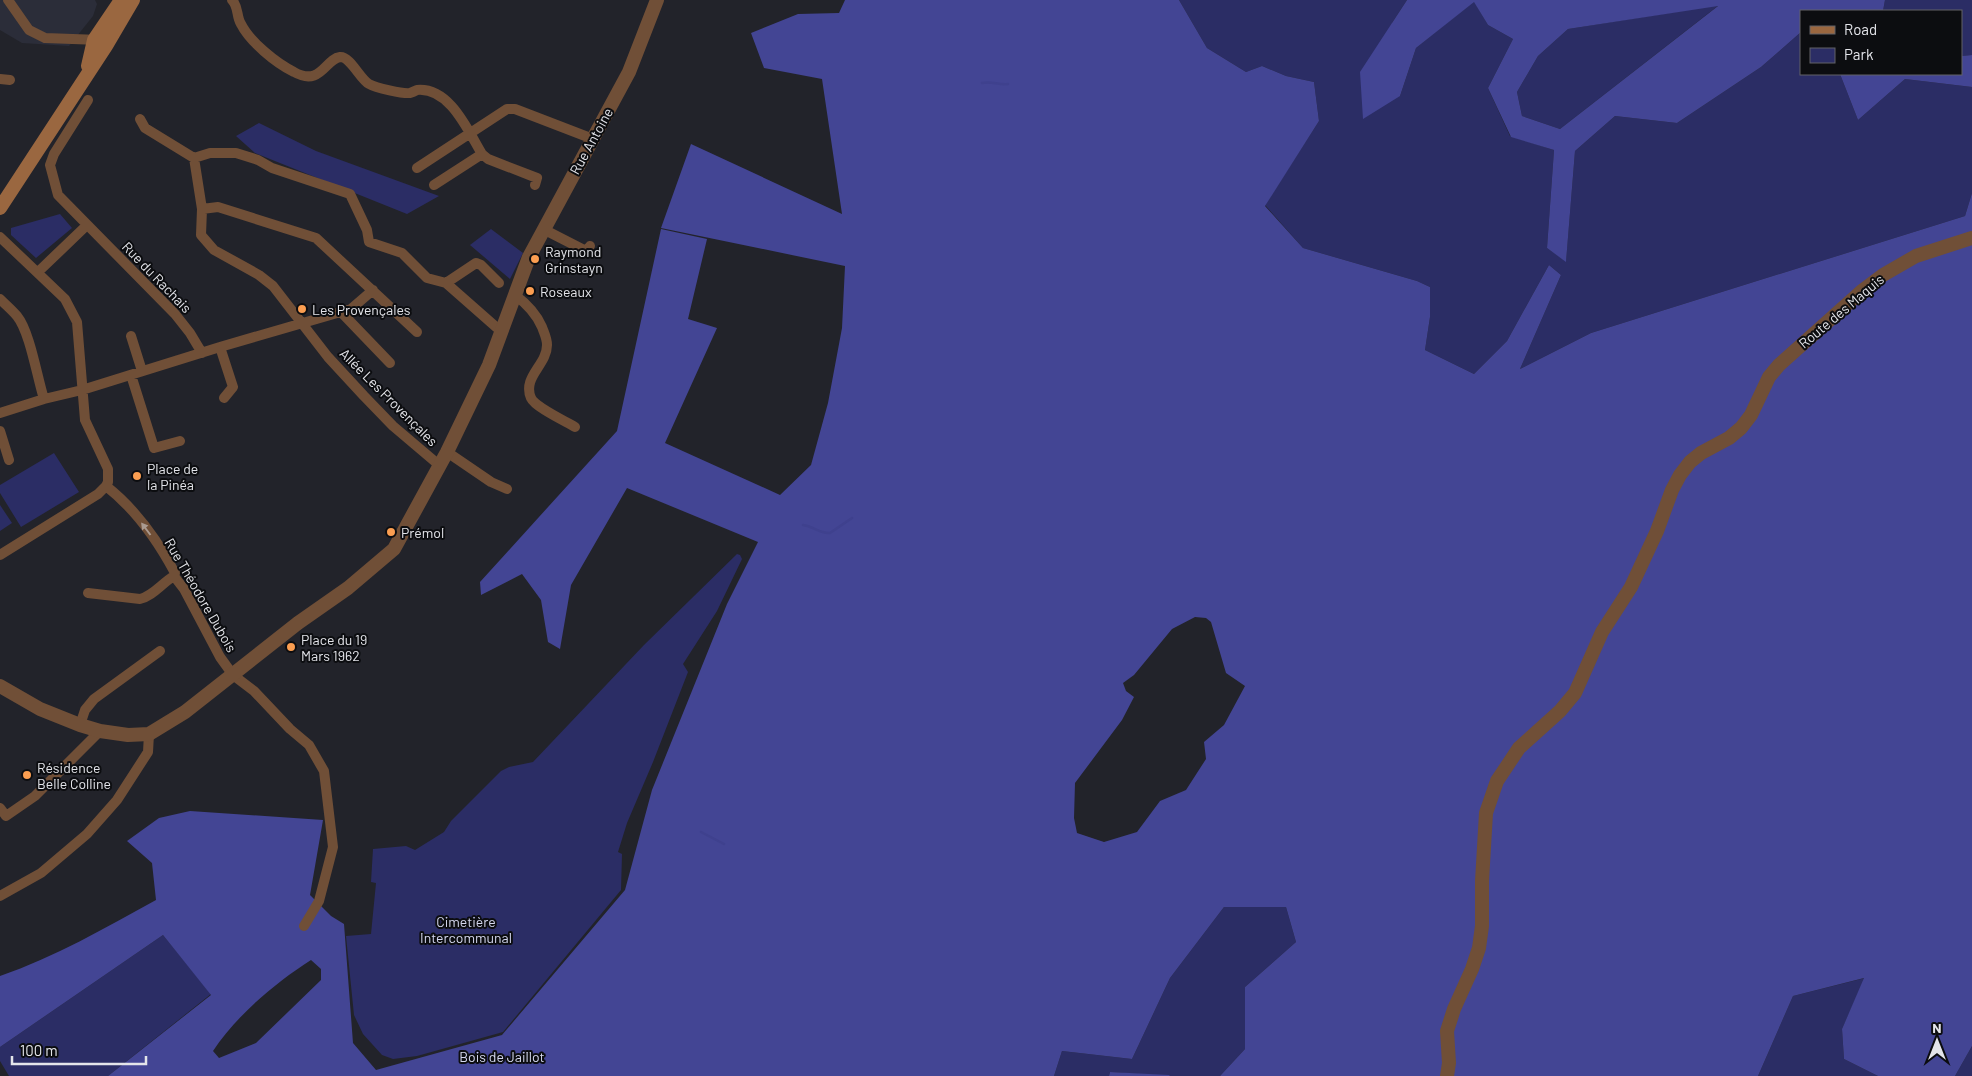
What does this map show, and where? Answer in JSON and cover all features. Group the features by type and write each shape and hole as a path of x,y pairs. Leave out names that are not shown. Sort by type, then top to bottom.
{"main road":[{"path":"82,81 90,63 94,40 113,7 121,0"},
{"path":"0,208 134,0"}],"street":[{"path":"8,0 29,30 45,38 94,40 111,38"},
{"path":"232,0 238,8 239,21 244,30 274,60 296,74 315,75 337,58 342,57 348,60 362,80 372,86 409,93 418,90 436,94 448,102 482,154 488,159 537,178 535,185"},
{"name":"Rue Antoine","path":"149,734 170,722 298,623 348,588 394,548 446,452 489,365 515,295 543,229 629,72 657,0"},
{"path":"94,40 97,48 96,61"},
{"name":"Rue du Rachais","path":"88,100 54,154 50,165 58,195 175,314 202,353"},
{"path":"417,168 507,109 515,109 593,139"},
{"path":"140,119 145,128 194,158 210,153 236,153 350,194 367,230 369,242 402,253 427,278 446,283 496,327 502,330"},
{"path":"434,185 482,154"},
{"name":"Allée Les Provençales","path":"194,158 202,208 201,234 214,250 259,275 273,286 328,357 364,396 393,426 439,465"},
{"path":"202,208 218,207 316,238 418,332"},
{"path":"38,272 87,224"},
{"path":"543,229 586,251 590,246"},
{"path":"0,237 65,298 77,322 85,420 108,469 108,482 98,494 0,555"},
{"name":"Route des Maquis","path":"1447,1076 1449,1063 1447,1031 1472,969 1480,943 1486,813 1497,781 1519,748 1560,711 1575,692 1599,639 1631,587 1657,532 1672,490 1680,475 1696,458 1729,438 1744,425 1769,378 1779,365 1868,286 1888,272 1914,258 1972,238"},
{"path":"446,283 476,263 481,265 499,283"},
{"path":"0,413 44,398 82,390 351,309 373,290"},
{"path":"515,295 527,304 538,318 546,336 547,347 544,356 528,385 531,399 542,409 576,427"},
{"path":"0,299 18,317 31,348 36,375 44,398"},
{"name":"Allée Les Provençales","path":"341,312 390,363"},
{"path":"131,336 142,371"},
{"path":"220,347 233,387 224,398"},
{"path":"131,375 154,448 180,441"},
{"path":"0,431 8,460"},
{"path":"446,452 491,482 508,489"},
{"name":"Rue Théodore Dubois","path":"106,486 124,501 165,555 175,572 174,576 184,589 220,658 233,675 254,691 290,729 309,745 324,771 333,847 320,899 304,926"},
{"path":"88,593 140,599 148,597 174,576"},
{"path":"80,725 85,710 94,699 160,651"},
{"path":"0,686 40,709 80,725 100,731 128,735 149,734 148,752 117,800 87,834 41,873 0,896"},
{"path":"0,808 6,816 34,796 100,731"}],"shaded area":[{"path":"0,0 95,0 97,4 93,16 69,46 22,43 0,30"}],"green space":[{"name":"Bois de Jaillot","path":"845,0 1179,0 1207,48 1246,72 1262,66 1286,76 1314,82 1319,121 1265,206 1303,248 1417,281 1430,287 1430,317 1425,350 1474,374 1507,341 1549,265 1561,275 1520,369 1591,333 1965,216 1972,193 1972,1046 1955,1076 1878,1076 1844,1059 1842,1029 1864,978 1793,996 1758,1076 1220,1076 1245,1049 1245,987 1296,942 1286,907 1224,907 1170,978 1132,1059 1062,1051 1054,1076 108,1076 211,995 163,935 0,1047 0,976 60,951 156,900 152,863 127,841 159,818 190,811 323,820 310,895 331,916 344,924 353,1043 376,1070 502,1035 625,890 652,790 727,604 758,542 627,488 571,585 560,649 548,642 541,600 522,574 481,595 480,582 617,431 661,229 707,239 688,319 717,328 665,443 780,495 811,465 828,403 842,328 845,266 661,228 691,144 842,214 822,79 764,68 751,33 798,14 839,13","holes":["1195,617 1206,618 1211,622 1226,673 1245,686 1224,725 1204,742 1206,759 1186,790 1160,801 1137,832 1104,842 1077,833 1074,818 1075,783 1122,720 1134,697 1126,691 1123,683 1134,675 1172,629","311,960 321,969 321,980 256,1043 219,1058 213,1051 233,1025 270,990"]},
{"path":"1179,0 1407,0 1392,23 1400,96 1416,48 1474,1 1488,25 1513,39 1488,88 1510,136 1554,150 1547,248 1566,261 1575,151 1615,116 1677,123 1761,67 1800,33 1800,75 1840,75 1858,120 1905,79 1972,87 1972,193 1965,216 1591,333 1520,369 1561,275 1549,265 1507,341 1474,374 1425,350 1430,317 1430,287 1417,281 1303,248 1265,205 1319,121 1314,82 1286,76 1262,66 1246,72 1207,48"},
{"path":"1407,0 1885,0 1883,10 1800,10 1800,33 1761,67 1677,123 1615,116 1575,151 1566,262 1547,248 1554,150 1511,137 1488,88 1513,39 1488,25 1474,2 1416,48 1400,96 1363,119 1360,72","holes":["1718,6 1560,129 1522,116 1517,92 1538,56 1568,29"]},
{"path":"1885,0 1972,0 1972,55 1962,56 1962,10 1883,10"},
{"path":"1719,5 1560,129 1522,116 1517,92 1538,56 1568,29"},
{"path":"1972,55 1972,87 1905,79 1858,120 1840,75 1962,75 1962,56"},
{"path":"259,123 316,151 439,196 407,214 255,153 236,136"},
{"path":"60,214 72,228 36,258 11,235 11,228"},
{"path":"491,229 523,253 510,279 470,245"},
{"path":"54,453 79,492 21,527 0,493 0,485"},
{"path":"0,505 12,523 0,531"},
{"name":"Cimetière Intercommunal","path":"737,554 742,559 717,611 683,664 688,672 627,823 618,852 622,854 621,890 503,1032 417,1056 393,1059 382,1055 363,1034 354,1015 346,936 371,934 376,883 371,882 373,849 406,846 415,850 444,832 451,821 501,771 509,767 533,762 644,645"},
{"path":"1224,907 1286,907 1296,942 1245,987 1245,1049 1220,1076 1170,1076 1110,1072 1109,1076 1054,1076 1062,1051 1132,1059 1170,978"},
{"path":"163,935 211,994 108,1076 9,1076 0,1061 0,1047"},
{"path":"1865,978 1842,1029 1844,1059 1878,1076 1758,1076 1793,996"},
{"path":"1972,1046 1972,1076 1955,1076"},
{"path":"1110,1072 1169,1075 1170,1076 1109,1076"}],"waterway":[{"path":"982,83 1008,84"},
{"path":"803,525 830,533 852,518"},
{"path":"701,832 724,844"}],"place":[{"name":"Raymond Grinstayn","path":"535,259"},
{"name":"Roseaux","path":"530,291"},
{"name":"Les Provençales","path":"302,309"},
{"name":"Place de la Pinéa","path":"137,476"},
{"name":"Prémol","path":"391,532"},
{"name":"Place du 19 Mars 1962","path":"291,647"},
{"name":"Résidence Belle Colline","path":"27,775"}]}
